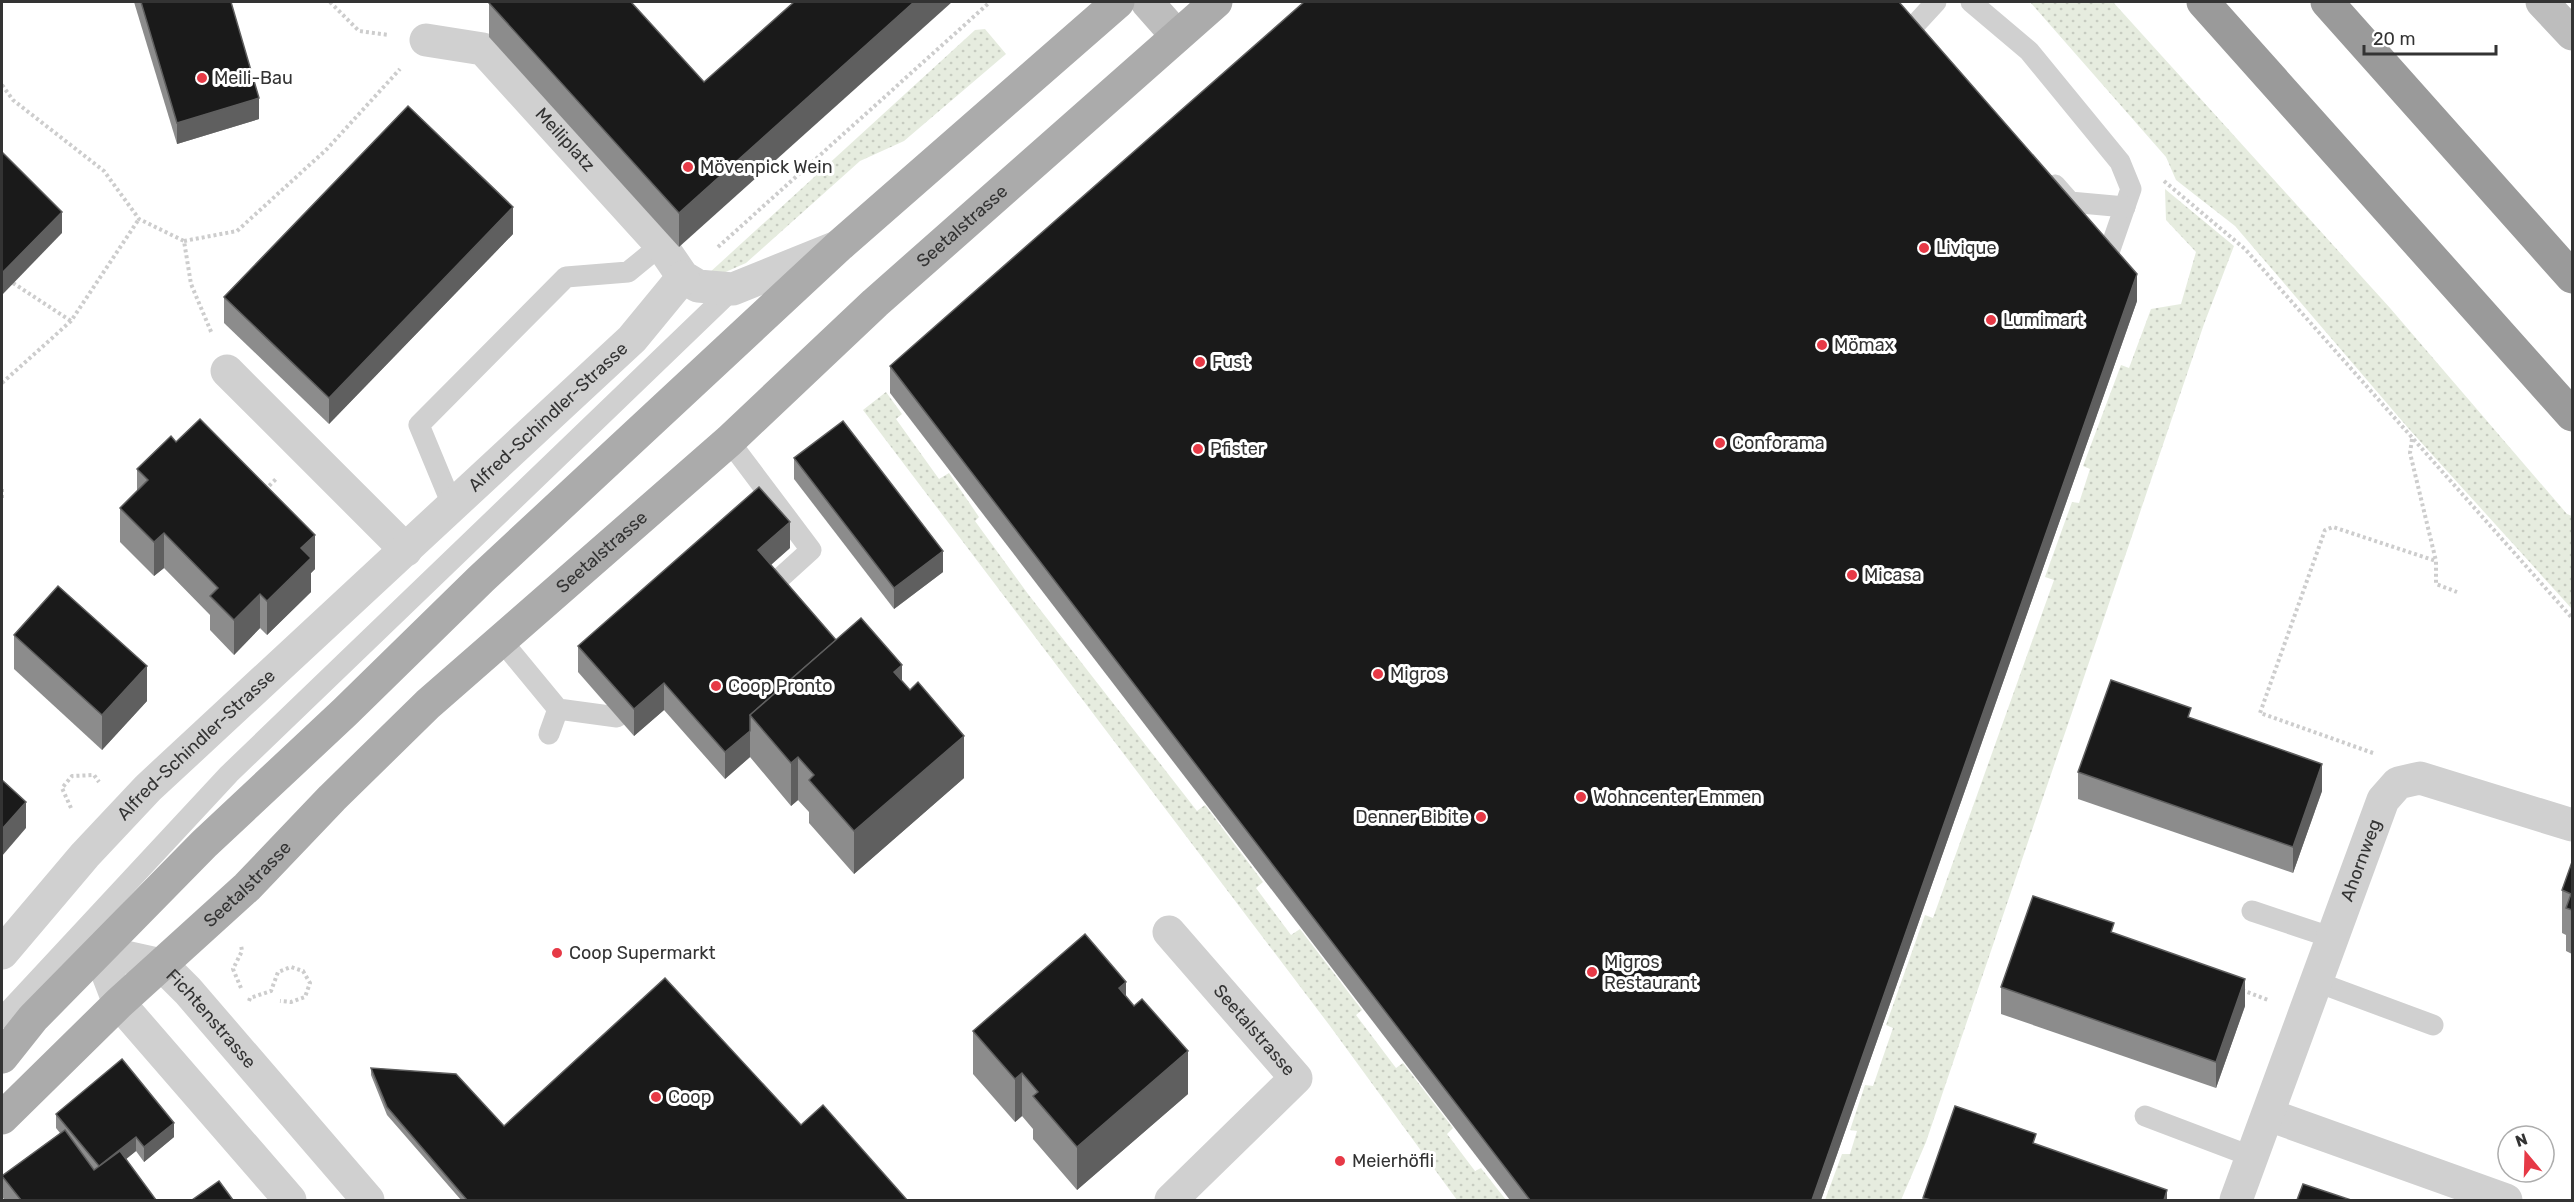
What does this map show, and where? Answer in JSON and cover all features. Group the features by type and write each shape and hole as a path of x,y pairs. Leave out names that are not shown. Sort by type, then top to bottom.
{"highway":[{"path":"2203,2 2572,415"},
{"path":"2326,2 2572,277"}],"main road":[{"path":"2,1057 33,1018 204,844 345,712 481,579 840,245 1118,2"},
{"name":"Seetalstrasse","path":"2,1118 119,1003 247,887 332,798 428,704 729,441 875,303 1216,2"}],"street":[{"path":"1147,2 1177,36"},
{"path":"2542,2 2572,34"},
{"name":"Meiliplatz","path":"426,40 483,49 661,245 683,277"},
{"path":"683,277 698,286 733,289 840,245"},
{"name":"Alfred-Schindler-Strasse","path":"2,953 85,855 148,788 632,339 683,277"},
{"path":"227,371 406,550"},
{"name":"Ahornweg","path":"2236,1200 2383,800 2398,783 2420,778 2572,825"},
{"name":"Seetalstrasse","path":"1169,932 1296,1078 1170,1200"},
{"path":"99,951 119,1003 290,1200"},
{"name":"Fichtenstrasse","path":"99,951 162,965 188,990 368,1200"},
{"path":"2269,1115 2506,1200"}],"lane":[{"path":"1908,30 1936,2"},
{"path":"1971,2 2028,51 2120,162 2128,198 2105,264"},
{"path":"1898,10 1908,30 1928,42"},
{"path":"2039,167 2070,202 2128,198"},
{"path":"453,507 419,425 566,277 628,272 661,245"},
{"path":"2,1018 229,774 733,289"},
{"path":"729,441 811,550 768,589"},
{"path":"501,640 558,709 617,717"},
{"path":"549,734 558,709"},
{"path":"2252,911 2333,938"},
{"path":"29,987 99,951"},
{"path":"2317,982 2433,1025"},
{"path":"2145,1116 2253,1157"}],"path":[{"path":"330,2 359,31 426,40"},
{"path":"683,277 990,2"},
{"path":"2,85 13,100 104,171 139,219 184,242 237,231 327,150 426,40"},
{"path":"2128,198 2166,181 2237,241 2572,618"},
{"path":"2,384 71,321 139,219"},
{"path":"184,242 191,284 227,371"},
{"path":"13,283 71,321"},
{"path":"2412,439 2410,453 2436,561 2436,584 2457,592"},
{"path":"2,489 2,498"},
{"path":"2378,755 2260,713 2325,530 2333,526 2436,561"},
{"path":"239,937 242,951 233,969 248,1005 250,998 271,991 278,972 291,967 303,971 310,983 305,997 291,1002 280,1001"},
{"path":"2233,987 2306,1013"}],"shaded area":[{"path":"2030,2 2113,2 2390,308 2567,514 2572,516 2572,609 2409,429 2235,226 2176,180 2166,157"},
{"path":"985,29 1006,54 904,141 860,161 746,263 721,274 708,274 975,30"},
{"path":"2165,189 2234,246 2204,324 1926,1142 1901,1200 1825,1200 1842,1154 1850,1154 1857,1131 1850,1130 1865,1085 1873,1086 1893,1028 1886,1025 1925,915 1933,918 2054,580 2045,577 2072,502 2079,503 2090,469 2083,466 2121,365 2129,368 2151,309 2181,304 2196,252 2166,220"},
{"path":"886,392 902,414 896,419 939,479 949,473 979,517 975,521 1028,594 1197,811 1205,805 1263,882 1256,888 1291,935 1300,929 1362,1010 1356,1015 1396,1068 1403,1063 1453,1128 1447,1134 1475,1171 1481,1168 1506,1200 1457,1200 1330,1026 863,410"}],"building":[{"name":"Meili-Bau","path":"141,2 231,2 259,98 177,123"},
{"path":"631,2 704,82 794,2 914,2 679,213 489,3"},
{"name":"Wohncenter Emmen","path":"1304,2 1899,2 2137,274 1812,1200 1530,1200 890,366"},
{"path":"408,106 513,207 329,398 224,297"},
{"path":"2,152 62,212 2,273"},
{"path":"200,419 315,535 301,548 311,558 267,601 260,594 234,620 210,596 218,588 164,533 154,542 120,508 148,480 137,469 171,436 176,442"},
{"path":"843,421 943,551 894,588 794,458"},
{"path":"759,487 790,522 758,550 836,640 750,715 750,731 725,752 664,683 634,709 578,646"},
{"path":"58,586 147,666 102,715 14,635"},
{"path":"861,618 902,665 894,672 910,690 918,682 964,736 854,831 809,780 814,775 798,757 791,763 750,715"},
{"path":"2111,680 2191,708 2188,717 2322,764 2293,847 2078,772"},
{"path":"2,780 26,802 2,829"},
{"path":"2572,862 2572,910 2566,908 2571,894 2562,890"},
{"path":"2033,896 2114,923 2111,932 2245,979 2216,1062 2001,987"},
{"path":"1085,934 1126,982 1119,988 1134,1006 1142,999 1188,1051 1077,1147 1033,1096 1038,1092 1022,1073 1015,1079 973,1031"},
{"name":"Coop","path":"665,978 801,1125 823,1105 907,1200 467,1200 387,1107 371,1068 456,1074 504,1126"},
{"path":"122,1059 174,1123 144,1147 136,1137 99,1166 56,1114"},
{"path":"1955,1106 2036,1134 2033,1143 2167,1190 2164,1200 1931,1200 1923,1198"},
{"path":"65,1130 94,1170 120,1151 156,1200 21,1200 2,1176"},
{"path":"219,1181 233,1200 192,1200"},
{"path":"2303,1184 2351,1200 2297,1200"}],"place":[{"name":"Meili-Bau","path":"202,78"},
{"name":"Mövenpick Wein","path":"688,167"},
{"name":"Livique","path":"1924,248"},
{"name":"Lumimart","path":"1991,320"},
{"name":"Mömax","path":"1822,345"},
{"name":"Fust","path":"1200,362"},
{"name":"Conforama","path":"1720,443"},
{"name":"Pfister","path":"1198,449"},
{"name":"Micasa","path":"1852,575"},
{"name":"Migros","path":"1378,674"},
{"name":"Coop Pronto","path":"716,686"},
{"name":"Wohncenter Emmen","path":"1581,797"},
{"name":"Denner Bibite","path":"1481,817"},
{"name":"Coop Supermarkt","path":"557,953"},
{"name":"Migros Restaurant","path":"1592,972"},
{"name":"Coop","path":"656,1097"},
{"name":"Meierhöfli","path":"1340,1161"}]}
